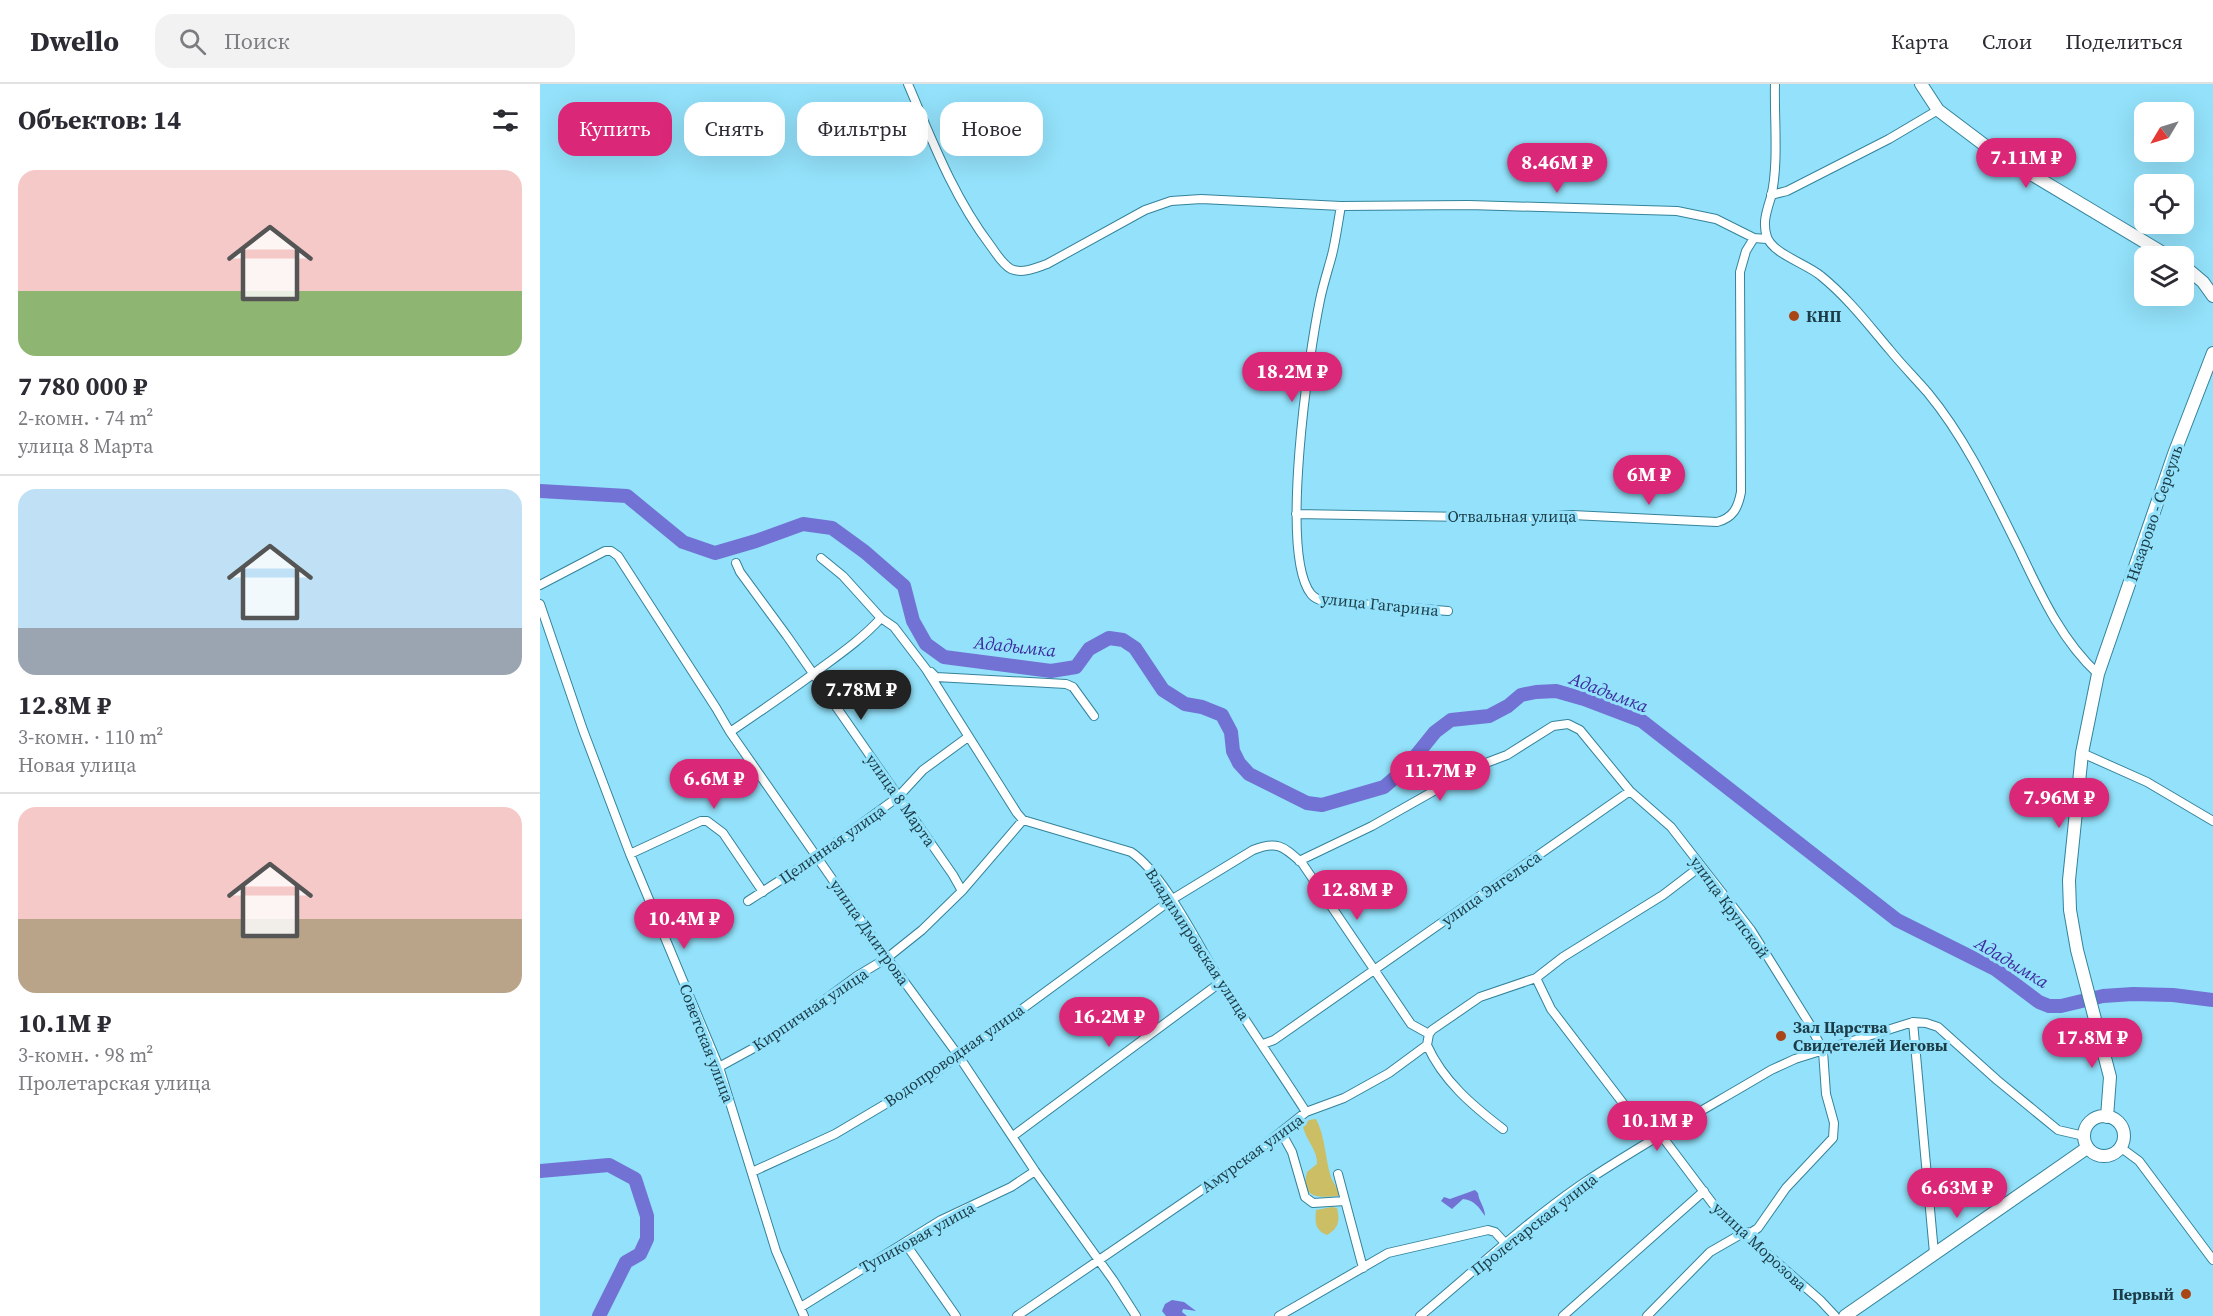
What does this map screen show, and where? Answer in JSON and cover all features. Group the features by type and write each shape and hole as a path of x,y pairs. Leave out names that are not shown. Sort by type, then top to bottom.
{"street":[{"path":"909,84 939,159 956,193 977,228 1001,261 1010,268 1021,271 1047,264 1145,210 1171,201 1201,199 1341,206 1470,205 1677,211 1716,219 1754,238 1767,239"},
{"path":"1775,84 1774,171 1764,227 1767,239 1780,251 1820,274 1850,303 1929,394 1965,446 1992,494 2041,595 2070,644 2098,674"},
{"path":"1921,84 1938,110 1991,150 2151,246"},
{"path":"1771,195 1787,191 1879,144 1938,110"},
{"path":"1296,514 1299,457 1311,351 1320,298 1332,256 1341,206"},
{"name":"Отвальная улица","path":"1296,514 1524,518 1572,515 1717,522 1729,517 1739,505 1741,492 1740,272 1746,251 1754,238"},
{"path":"2194,274 2213,296"},
{"name":"Назарово - Сереуль","path":"2107,1117 2110,1077 2085,983 2070,910 2069,880 2082,753 2098,674 2174,454 2213,353"},
{"name":"улица Гагарина","path":"1296,514 1297,547 1312,597 1322,601 1448,611"},
{"name":"улица Дмитрова","path":"540,585 605,551 611,551 618,556 730,732 887,958 958,1055 1136,1316"},
{"path":"821,558 843,576 881,618 894,627 926,669 1012,807 1023,820"},
{"name":"улица 8 Марта","path":"736,563 740,572 962,891"},
{"name":"Советская улица","path":"540,604 583,730 630,854 719,1067 776,1251 802,1313"},
{"path":"730,732 813,674 871,629 881,618"},
{"path":"926,669 936,677 1066,684 1073,687 1094,716"},
{"name":"улица Крупской","path":"1299,861 1372,826 1478,765 1507,754 1553,726 1568,724 1580,730 1630,791 1671,827 1751,930 1809,1023 1823,1051 1826,1094 1834,1123 1833,1138 1786,1188 1758,1227 1710,1252 1647,1316"},
{"name":"Целинная улица","path":"748,901 898,797 923,770 968,737"},
{"path":"2082,753 2147,782 2213,821"},
{"name":"улица Энгельса","path":"1263,1044 1274,1040 1630,791"},
{"name":"Кирпичная улица","path":"719,1067 774,1037 857,976 887,958 922,930 962,891 1023,820"},
{"name":"Владимировская улица","path":"1023,820 1131,852 1144,861 1306,1112"},
{"path":"630,854 701,821 708,821 723,832 763,892"},
{"name":"Водопроводная улица","path":"752,1172 835,1134 921,1083 1171,900 1253,850 1267,844 1286,849 1299,861"},
{"path":"1299,861 1411,1024 1429,1034"},
{"path":"1503,1129 1472,1106 1442,1070 1427,1045 1429,1034 1480,997 1536,978 1563,957 1663,895 1701,866"},
{"name":"улица Морозова","path":"1536,978 1551,1009 1632,1115 1652,1133 1661,1135 1719,1212 1820,1300 1835,1316"},
{"path":"1013,1136 1221,982"},
{"path":"1934,1253 1913,1022 1938,1027 2058,1130 2086,1142"},
{"name":"Пролетарская улица","path":"1420,1316 1505,1243 1578,1187 1661,1135 1771,1070 1795,1059 1913,1022"},
{"name":"Амурская улица","path":"1017,1316 1198,1193 1306,1112 1344,1098 1389,1073 1427,1045"},
{"path":"2098,1117 2107,1117 2115,1120 2122,1128 2123,1138 2114,1154 2104,1156 2092,1153 2086,1142 2085,1130 2090,1122 2098,1117"},
{"path":"1281,1132 1292,1152 1305,1197 1313,1203 1345,1201"},
{"path":"1845,1316 2086,1142"},
{"path":"2120,1147 2139,1161 2213,1260"},
{"name":"Тупиковая улица","path":"802,1313 941,1220 1011,1187 1035,1171"},
{"path":"1338,1174 1363,1268"},
{"path":"1563,1316 1704,1191"},
{"path":"1279,1316 1388,1253 1479,1230 1495,1232 1505,1243"},
{"path":"905,1243 956,1316"}],"shaded area":[{"path":"1316,1119 1331,1177 1340,1195 1338,1196 1318,1196 1308,1192 1306,1187 1307,1172 1317,1164 1317,1159 1303,1127 1309,1120"},
{"path":"1475,1190 1485,1216 1471,1201 1463,1199 1452,1209 1441,1201 1444,1197 1450,1199"},
{"path":"1337,1208 1338,1220 1334,1230 1327,1235 1317,1226 1316,1210"},
{"path":"1172,1300 1184,1302 1196,1311 1183,1309 1182,1312 1187,1316 1166,1316 1162,1311 1165,1304"}],"waterway":[{"name":"Ададымка","path":"540,491 627,496 683,542 715,553 803,524 832,528 865,552 904,586 913,621 926,644 944,657 1051,671 1076,667 1089,649 1109,638 1123,640 1135,648 1163,690 1185,704 1202,707 1222,715 1231,732 1233,751 1239,763 1249,774 1307,803 1322,805 1384,787 1406,768 1435,732 1451,720 1489,716 1508,706 1521,695 1536,692 1556,691 1584,699 1642,721 1897,920 1995,969 2039,1002 2049,1006 2061,1006 2103,996 2133,994 2173,995 2213,1000"},
{"name":"Ададымка","path":"540,1171 609,1165 635,1179 647,1216 647,1239 640,1254 626,1262 599,1316"}],"place":[{"name":"КНП","path":"1794,316"},
{"name":"Зал Царства Свидетелей Иеговы","path":"1781,1036"},
{"name":"Первый","path":"2186,1294"}]}
